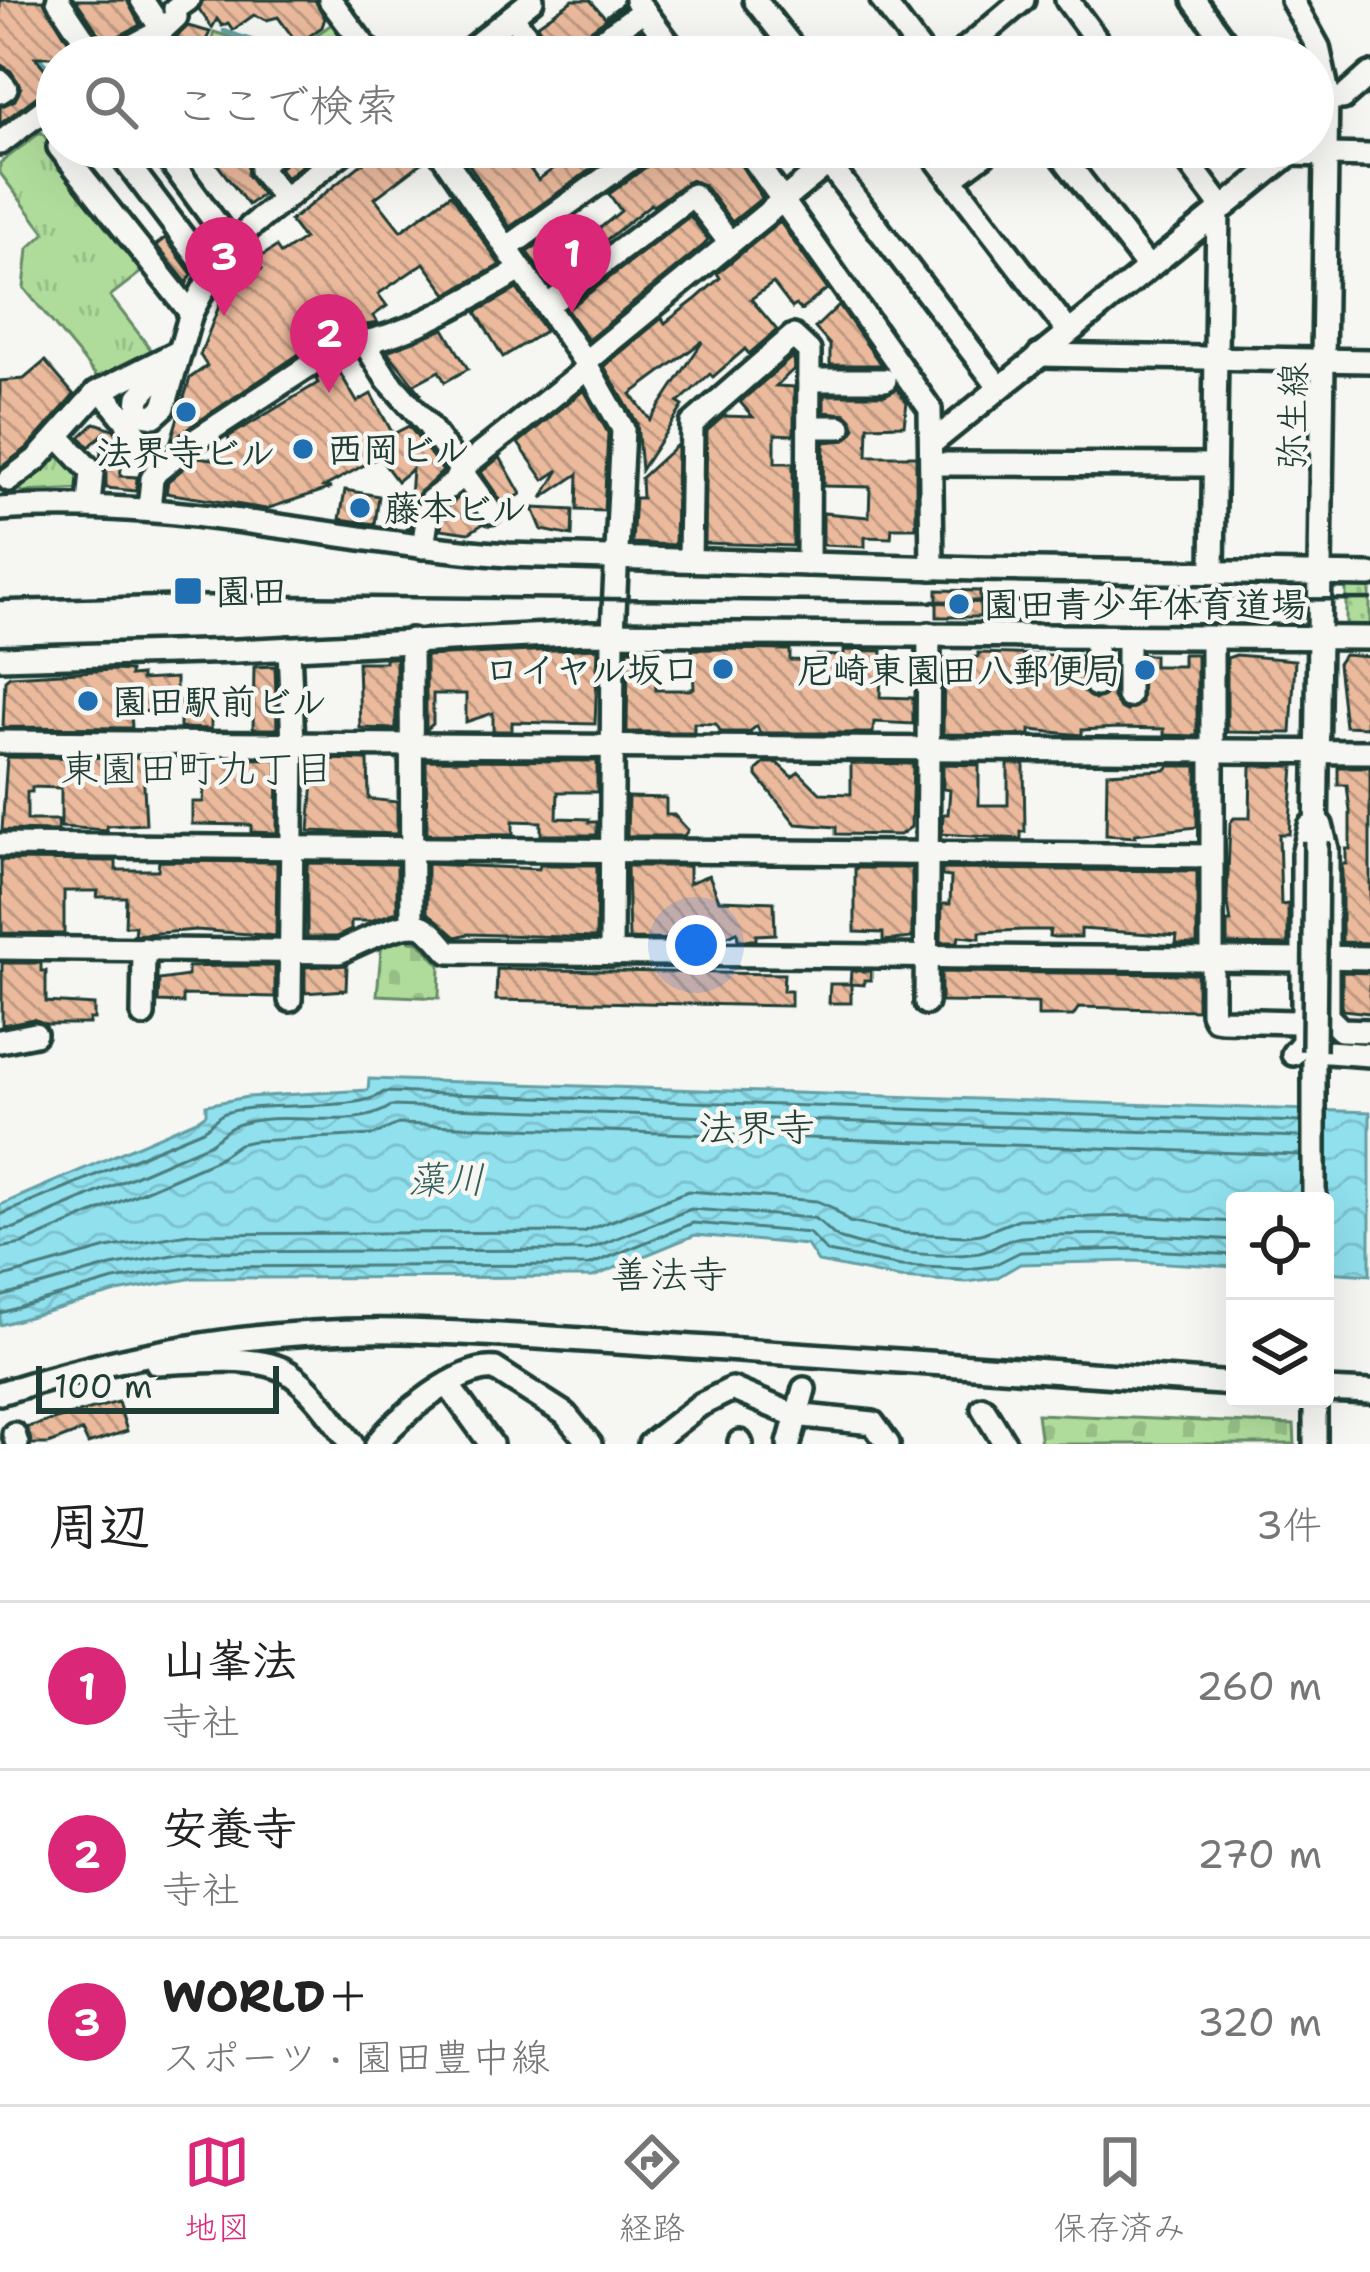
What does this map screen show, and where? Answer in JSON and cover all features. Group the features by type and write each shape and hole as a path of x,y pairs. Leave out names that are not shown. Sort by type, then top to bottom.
{"street":[{"path":"58,0 82,36"},
{"path":"142,0 162,30"},
{"path":"151,36 176,17 175,9 188,0"},
{"path":"330,0 358,36"},
{"path":"487,36 532,0"},
{"path":"755,0 783,36"},
{"path":"882,0 909,36"},
{"path":"1067,0 1094,36"},
{"path":"1194,0 1221,36"},
{"name":"弥生線","path":"1292,0 1312,36"},
{"path":"979,36 1016,2"},
{"path":"603,36 640,5 663,36"},
{"path":"512,16 527,36"},
{"path":"1334,98 1343,98 1370,74"},
{"path":"0,81 6,88 0,92"},
{"path":"0,143 36,116"},
{"path":"1334,156 1370,156"},
{"path":"76,168 191,313"},
{"path":"131,168 212,274"},
{"path":"175,168 232,245"},
{"path":"261,168 284,199"},
{"path":"323,168 232,245 191,313 179,352 101,390 37,459 4,475 16,490 8,508 149,509 423,548 616,558 1370,574"},
{"path":"454,168 586,365 623,429 613,632 611,955"},
{"path":"507,248 619,168"},
{"path":"760,168 932,412 932,568"},
{"path":"423,548 430,502 454,483 461,469 824,168"},
{"path":"832,168 999,387"},
{"path":"943,168 1068,331"},
{"path":"951,179 966,168"},
{"path":"1071,168 1147,266"},
{"path":"1192,168 1220,207 1213,571"},
{"path":"933,453 999,387 1272,168"},
{"name":"弥生線","path":"1304,1053 1316,841 1326,168"},
{"path":"547,306 693,195 730,243"},
{"path":"149,509 152,478 188,445 342,344 365,344 435,318 521,270"},
{"path":"690,560 692,424 793,336 809,351 808,564"},
{"path":"365,344 491,512"},
{"path":"1039,355 1370,361"},
{"path":"809,380 885,380"},
{"path":"101,390 161,464 160,469"},
{"path":"809,427 840,427"},
{"path":"58,436 92,472 89,505"},
{"path":"933,453 1214,466"},
{"path":"0,658 613,632 1370,638"},
{"path":"926,1003 929,634"},
{"path":"1096,637 1096,685"},
{"path":"1128,637 1128,696"},
{"path":"1212,638 1212,1012 1215,1019 1295,1022 1303,1016 1327,1016"},
{"path":"411,640 412,925"},
{"path":"289,648 290,1000"},
{"path":"0,742 1370,752"},
{"path":"1316,802 1327,849 1327,1016 1341,1030 1370,1031"},
{"path":"1313,1192 1303,1042 1303,855 1316,802"},
{"path":"0,845 1211,856"},
{"path":"0,948 339,952 359,940 412,925 424,927 449,952 1370,958"},
{"path":"142,1015 143,949"},
{"path":"0,1041 35,1034"},
{"path":"1304,1053 1370,1055"},
{"path":"0,1393 146,1354 288,1335 400,1331 921,1360 1226,1383"},
{"path":"146,1354 147,1363 242,1362 282,1369 307,1389 352,1444"},
{"path":"377,1444 389,1428 474,1369 495,1369 565,1414 590,1444"},
{"path":"448,1384 491,1444"},
{"path":"650,1444 688,1414 732,1389 796,1415 873,1423 888,1444"},
{"path":"789,1444 804,1389"},
{"path":"1334,1390 1370,1392"},
{"path":"983,1408 1005,1444"},
{"path":"1315,1408 1315,1444"}],"green space":[{"path":"336,21 348,36 315,36"},
{"path":"36,136 36,168 70,168 149,266 110,296 152,351 102,383 24,288 28,249 45,233 0,173 0,163"},
{"path":"58,442 85,473 84,489 22,492 16,479"},
{"path":"1346,585 1370,585 1370,631 1354,631 1353,625 1346,625"},
{"path":"409,933 410,941 419,942 440,965 439,998 377,995 382,941"},
{"path":"1037,1414 1294,1425 1295,1444 1041,1444"}],"water":[{"name":"藻川","path":"369,1079 1370,1112 1370,1275 1334,1273 1334,1192 1226,1192 1226,1266 1132,1261 1020,1264 996,1278 967,1282 899,1278 818,1262 807,1245 695,1235 593,1277 194,1278 117,1292 0,1325 0,1205 199,1119 206,1114 206,1105 247,1097 368,1090"}],"building":[{"path":"0,0 43,0 65,36 36,36 36,97 0,124 0,107 15,100 21,87 0,64"},
{"path":"76,0 127,0 140,25 119,36 100,36"},
{"path":"203,0 315,0 325,18 322,27 309,36 292,36 278,17 267,20 254,15 233,30 217,19 212,28 199,9"},
{"path":"573,0 590,0 605,17 623,7 582,36 544,36 537,25"},
{"path":"188,26 210,32 208,36 177,36"},
{"path":"220,168 249,168 247,175 262,195 248,205"},
{"path":"280,168 299,168 286,178"},
{"path":"357,168 415,168 375,198 401,231 451,194 500,265 447,294 424,263 378,294 387,306 373,316 378,323 348,328 341,318 301,344 305,350 171,440 190,378 207,366 200,355 224,293 262,269 256,260 276,247 281,254 304,239 290,221"},
{"path":"472,168 529,168 538,180 554,168 593,168 510,227"},
{"path":"645,168 743,168 762,198 732,222 704,185 690,180 651,204 550,285 527,252 569,222 583,242 621,211 609,194"},
{"path":"690,216 708,239 704,245 588,340 567,310"},
{"path":"780,222 827,289 801,310 796,305 792,308 773,283 751,299 777,330 749,354 745,349 713,377 710,374 678,403 683,406 641,470 637,423 604,366 662,318 665,323 696,299 720,278 717,273","holes":["703,341 650,420 631,394"]},
{"path":"165,238 192,274 187,283 156,245"},
{"path":"517,289 545,331 503,357 476,312"},
{"path":"839,305 881,365 830,365 830,345 815,328"},
{"path":"444,329 468,369 445,382 439,371 414,385 387,351"},
{"path":"793,356 794,369 776,386 794,387 794,435 775,434 775,463 793,463 793,546 705,543 707,431 724,416 753,417 740,402"},
{"path":"45,361 74,395 27,448 0,468 0,381 24,379"},
{"path":"336,366 357,402 371,394 393,434 409,426 443,471 416,497 410,530 412,469 397,481 379,457 324,487 331,488 266,509 166,493 168,481 197,457 221,460 219,452 232,447 228,437 318,383 316,379"},
{"path":"897,389 907,402 904,425 868,426 867,456 916,456 916,528 892,528 891,538 865,537 865,547 823,545 823,513 869,517 870,487 823,486 824,442 846,440 855,428 846,414 824,412 824,395 885,395"},
{"path":"584,390 608,433 604,511 577,510 578,474 542,498 559,470 544,480 518,443"},
{"path":"95,423 113,429 125,443 120,476 137,477 136,491 106,488 106,468 100,459 103,434 89,447 80,437"},
{"path":"677,445 675,545 632,543 635,498 642,498 641,478"},
{"path":"500,457 521,494 504,505 481,472"},
{"name":"藤本ビル","path":"345,490 379,496 375,524 340,519"},
{"path":"461,496 483,524 469,533 441,529 444,509"},
{"path":"533,508 573,510 572,536 542,530"},
{"name":"園田青少年体育道場","path":"937,590 980,591 980,617 937,617"},
{"path":"598,648 595,724 512,722 512,731 493,731 493,713 466,722 466,694 433,694 433,724 426,730 426,656"},
{"path":"628,649 654,649 656,690 694,688 692,649 790,650 790,660 817,661 817,655 844,656 844,650 882,651 880,697 913,698 913,724 874,722 873,733 760,733 757,726 749,732 721,732 716,724 694,723 694,732 627,732"},
{"path":"978,653 1081,656 1083,691 1095,700 1109,691 1113,654 1113,697 1127,711 1141,702 1143,655 1154,655 1154,666 1183,666 1183,654 1197,654 1197,736 1164,735 1164,729 1118,728 1082,730 1082,735 1030,730 1030,735 943,734 944,659 978,657"},
{"path":"1344,655 1369,657 1366,727 1345,726 1338,664"},
{"path":"385,658 396,658 396,729 360,728 358,662 385,662"},
{"path":"1227,658 1295,660 1291,733 1227,732"},
{"path":"275,666 277,729 253,729 254,667"},
{"path":"130,671 130,676 141,675 141,680 176,678 176,710 131,712 132,728 3,727 5,680 10,676"},
{"path":"180,700 211,700 211,729 180,728"},
{"path":"7,757 170,758 170,768 143,768 146,824 107,826 107,830 61,827 61,788 32,787 27,792 27,820 58,820 58,831 2,830"},
{"path":"206,758 278,759 277,833 251,832 251,825 192,824 192,802 203,802"},
{"path":"308,759 368,760 369,799 397,802 397,834 309,831 313,780 308,780"},
{"path":"426,760 597,761 597,792 558,792 557,818 597,822 597,835 541,835 541,822 513,821 513,835 427,834"},
{"path":"765,763 777,763 792,777 799,772 820,793 851,794 851,763 913,764 911,827 900,835 836,834 836,827 796,824 757,776"},
{"path":"943,764 979,765 979,805 1008,805 1008,764 1024,764 1025,832 1021,839 942,834 950,790 943,789"},
{"path":"1197,766 1197,827 1135,837 1106,835 1107,773"},
{"path":"1251,766 1294,766 1289,834 1279,834 1281,905 1288,904 1288,945 1227,944 1230,823 1234,818 1250,818"},
{"path":"1338,767 1370,767 1370,943 1342,942 1342,864 1350,849 1350,811 1347,785 1338,785"},
{"path":"628,797 666,798 666,815 674,815 688,830 684,836 627,836"},
{"path":"1,860 116,861 116,870 158,870 159,861 277,862 276,936 196,930 134,935 135,926 125,926 126,897 97,897 98,891 64,891 64,934 2,933"},
{"path":"307,863 397,864 397,912 370,921 351,921 351,930 336,937 307,937"},
{"path":"427,864 539,869 540,865 597,865 596,938 456,937 427,912"},
{"path":"627,866 689,866 689,883 709,875 719,900 774,902 775,934 756,935 756,940 738,940 737,932 719,940 629,939"},
{"path":"855,868 912,868 912,938 883,941 883,933 855,932"},
{"path":"942,869 1197,871 1197,944 1176,944 1177,936 1081,929 1081,937 1024,930 980,932 980,938 959,936 958,942 941,942 942,904 950,904 951,877 942,876"},
{"path":"2,963 41,963 41,971 46,971 46,1002 94,1005 94,1019 89,1024 46,1024 33,1019 2,1025"},
{"path":"347,965 346,990 305,993 305,967"},
{"path":"275,966 275,997 183,995 183,1003 158,1002 159,980 188,976 188,967"},
{"path":"497,969 784,974 783,991 791,991 791,1006 496,1000"},
{"path":"851,971 871,971 871,980 851,984 851,1003 829,1003 830,984 850,984"},
{"path":"941,972 1197,974 1197,1010 1079,1007 1073,1016 1038,1016 1038,1003 941,1002"},
{"path":"1342,972 1370,973 1370,1013 1342,1010"},
{"path":"118,1402 127,1431 88,1444 82,1431 48,1444 32,1444 27,1427"}],"waterway":[{"path":"224,31 239,36"}],"railway":[{"path":"0,600 188,595 929,602 1370,599"}],"place":[{"name":"山峯法","path":"572,313"},
{"name":"WORLD＋","path":"224,316"},
{"name":"安養寺","path":"329,393"},
{"name":"法界寺ビル","path":"186,412"},
{"name":"西岡ビル","path":"303,449"},
{"name":"藤本ビル","path":"360,508"},
{"name":"園田","path":"188,591"},
{"name":"園田青少年体育道場","path":"959,604"},
{"name":"ロイヤル坂口","path":"723,669"},
{"name":"尼崎東園田八郵便局","path":"1145,670"},
{"name":"園田駅前ビル","path":"88,701"}],"district":[{"name":"東園田町九丁目","path":"197,768"},
{"name":"法界寺","path":"756,1127"},
{"name":"善法寺","path":"669,1274"}]}
